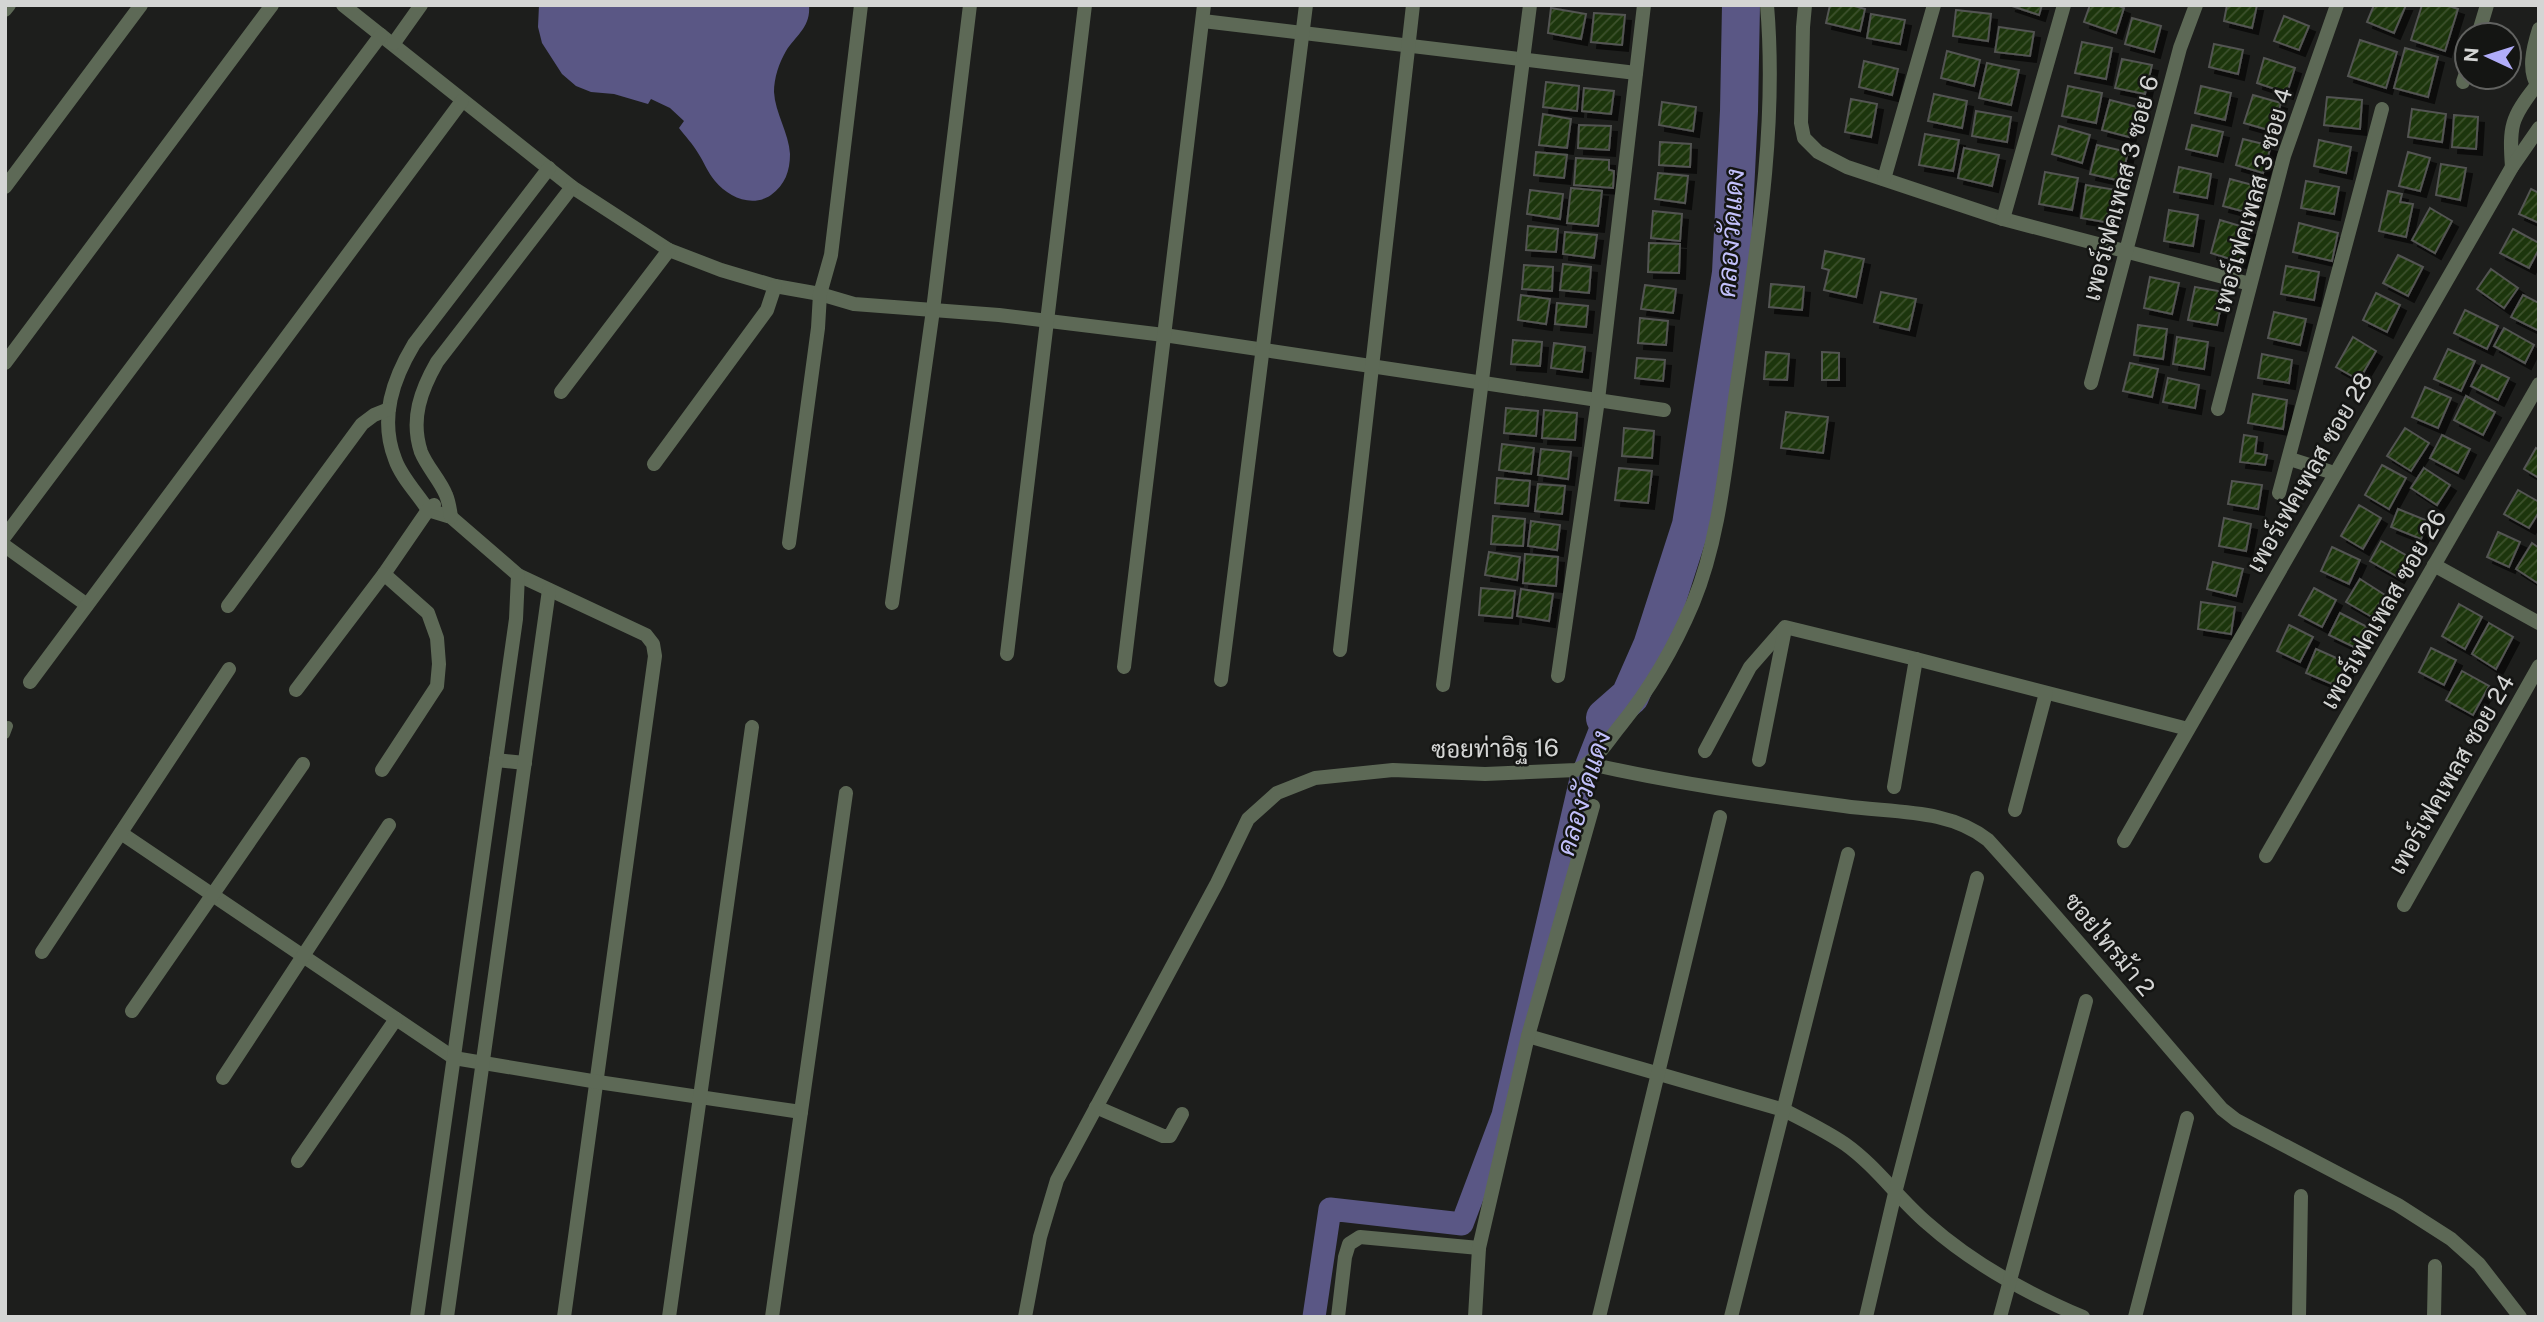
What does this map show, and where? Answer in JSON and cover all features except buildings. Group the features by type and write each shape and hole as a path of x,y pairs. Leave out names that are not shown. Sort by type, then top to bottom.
{"street":[{"path":"5,10 9,5"},
{"path":"5,187 141,5"},
{"path":"5,363 272,5"},
{"path":"343,5 572,187 669,250 721,270 775,286 820,294 854,304 999,315 1164,334 1664,410"},
{"path":"5,536 388,39 421,5"},
{"path":"789,543 818,328 820,294 831,255 861,5"},
{"path":"892,603 933,310 970,5"},
{"path":"1007,654 1085,5"},
{"path":"1124,667 1205,5"},
{"path":"1220,680 1306,5"},
{"path":"1340,649 1413,5"},
{"path":"1443,685 1530,5"},
{"path":"1558,677 1598,400 1644,5"},
{"name":"ซอยท่าอิฐ 16","path":"1025,1317 1040,1237 1057,1180 1217,883 1248,819 1277,793 1315,778 1393,770 1485,774 1576,770 1590,764 1639,703 1669,655 1694,601 1713,534 1765,191 1770,86 1767,5"},
{"path":"1805,5 1801,123 1804,138 1818,152 1847,167 2003,219 2250,284"},
{"path":"1884,180 1934,5"},
{"path":"2003,219 2064,5"},
{"name":"เพอร์เฟคเพลส 3 ซอย 6","path":"2091,383 2180,48 2196,5"},
{"name":"เพอร์เฟคเพลส 3 ซอย 4","path":"2218,408 2284,156 2337,5"},
{"path":"1203,21 1636,73"},
{"path":"2512,167 2512,121 2538,87 2532,62 2539,29"},
{"path":"30,682 462,101"},
{"path":"2280,494 2382,109"},
{"name":"เพอร์เฟคเพลส ซอย 28","path":"2123,841 2512,167 2539,128"},
{"path":"549,168 414,344 399,369 390,398 388,429 395,460 428,510 451,517 518,575 646,635 653,645 655,656 565,1317"},
{"path":"451,517 446,495 421,452 416,429 417,405 425,383 437,362 572,187"},
{"path":"561,392 669,250"},
{"path":"654,464 767,310 775,286"},
{"name":"เพอร์เฟคเพลส ซอย 26","path":"2266,856 2539,384"},
{"path":"228,606 362,424 389,409"},
{"path":"2290,459 2334,473"},
{"path":"296,690 384,575 428,510 446,495"},
{"path":"5,546 87,605"},
{"path":"2434,565 2539,623"},
{"path":"382,770 437,686 439,664 437,638 428,613 384,575"},
{"path":"417,1317 516,619 518,575"},
{"path":"447,1317 549,590"},
{"path":"1785,627 2188,729"},
{"path":"1705,751 1750,667 1785,627"},
{"path":"1759,760 1785,627"},
{"path":"1894,787 1916,659"},
{"name":"เพอร์เฟคเพลส ซอย 24","path":"2404,905 2539,666"},
{"path":"42,952 229,669"},
{"path":"2015,810 2046,693"},
{"path":"669,1317 752,727"},
{"path":"496,760 525,763"},
{"path":"132,1011 303,764"},
{"name":"ซอยไทรม้า 2","path":"1590,764 1634,775 1931,816 1959,821 1976,830 2059,918 2222,1109 2236,1120 2398,1205 2451,1240 2479,1264 2520,1317"},
{"path":"772,1317 846,793"},
{"path":"1475,1317 1479,1248 1528,1036 1593,806"},
{"path":"1599,1317 1720,817"},
{"path":"223,1078 389,825"},
{"path":"121,833 454,1058 801,1112"},
{"path":"1731,1317 1848,854"},
{"path":"1866,1317 1895,1193 1977,878"},
{"path":"2000,1317 2086,1001"},
{"path":"298,1161 396,1019"},
{"path":"1528,1036 1784,1110 1846,1145 1877,1172 1895,1193 1959,1249 2008,1282 2083,1317"},
{"path":"1096,1108 1163,1136 1170,1136 1182,1114"},
{"path":"2135,1317 2187,1118"},
{"path":"2299,1317 2301,1196"},
{"path":"1338,1317 1345,1257 1349,1244 1360,1237 1479,1248"},
{"path":"2434,1317 2435,1266"}],"shaded area":[{"path":"539,5 809,5 808,19 783,56 775,81 775,100 790,154 788,172 780,187 771,195 756,201 733,196 713,178 679,128 684,121 670,108 651,99 648,104 614,94 591,92 576,86 562,74 542,43 538,27"}],"waterway":[{"name":"คลองวัดแดง","path":"1605,718 1630,696 1652,646 1691,525 1731,273 1741,5"},
{"name":"คลองวัดแดง","path":"1314,1317 1330,1209 1462,1224 1503,1115 1581,779 1605,718"}]}
